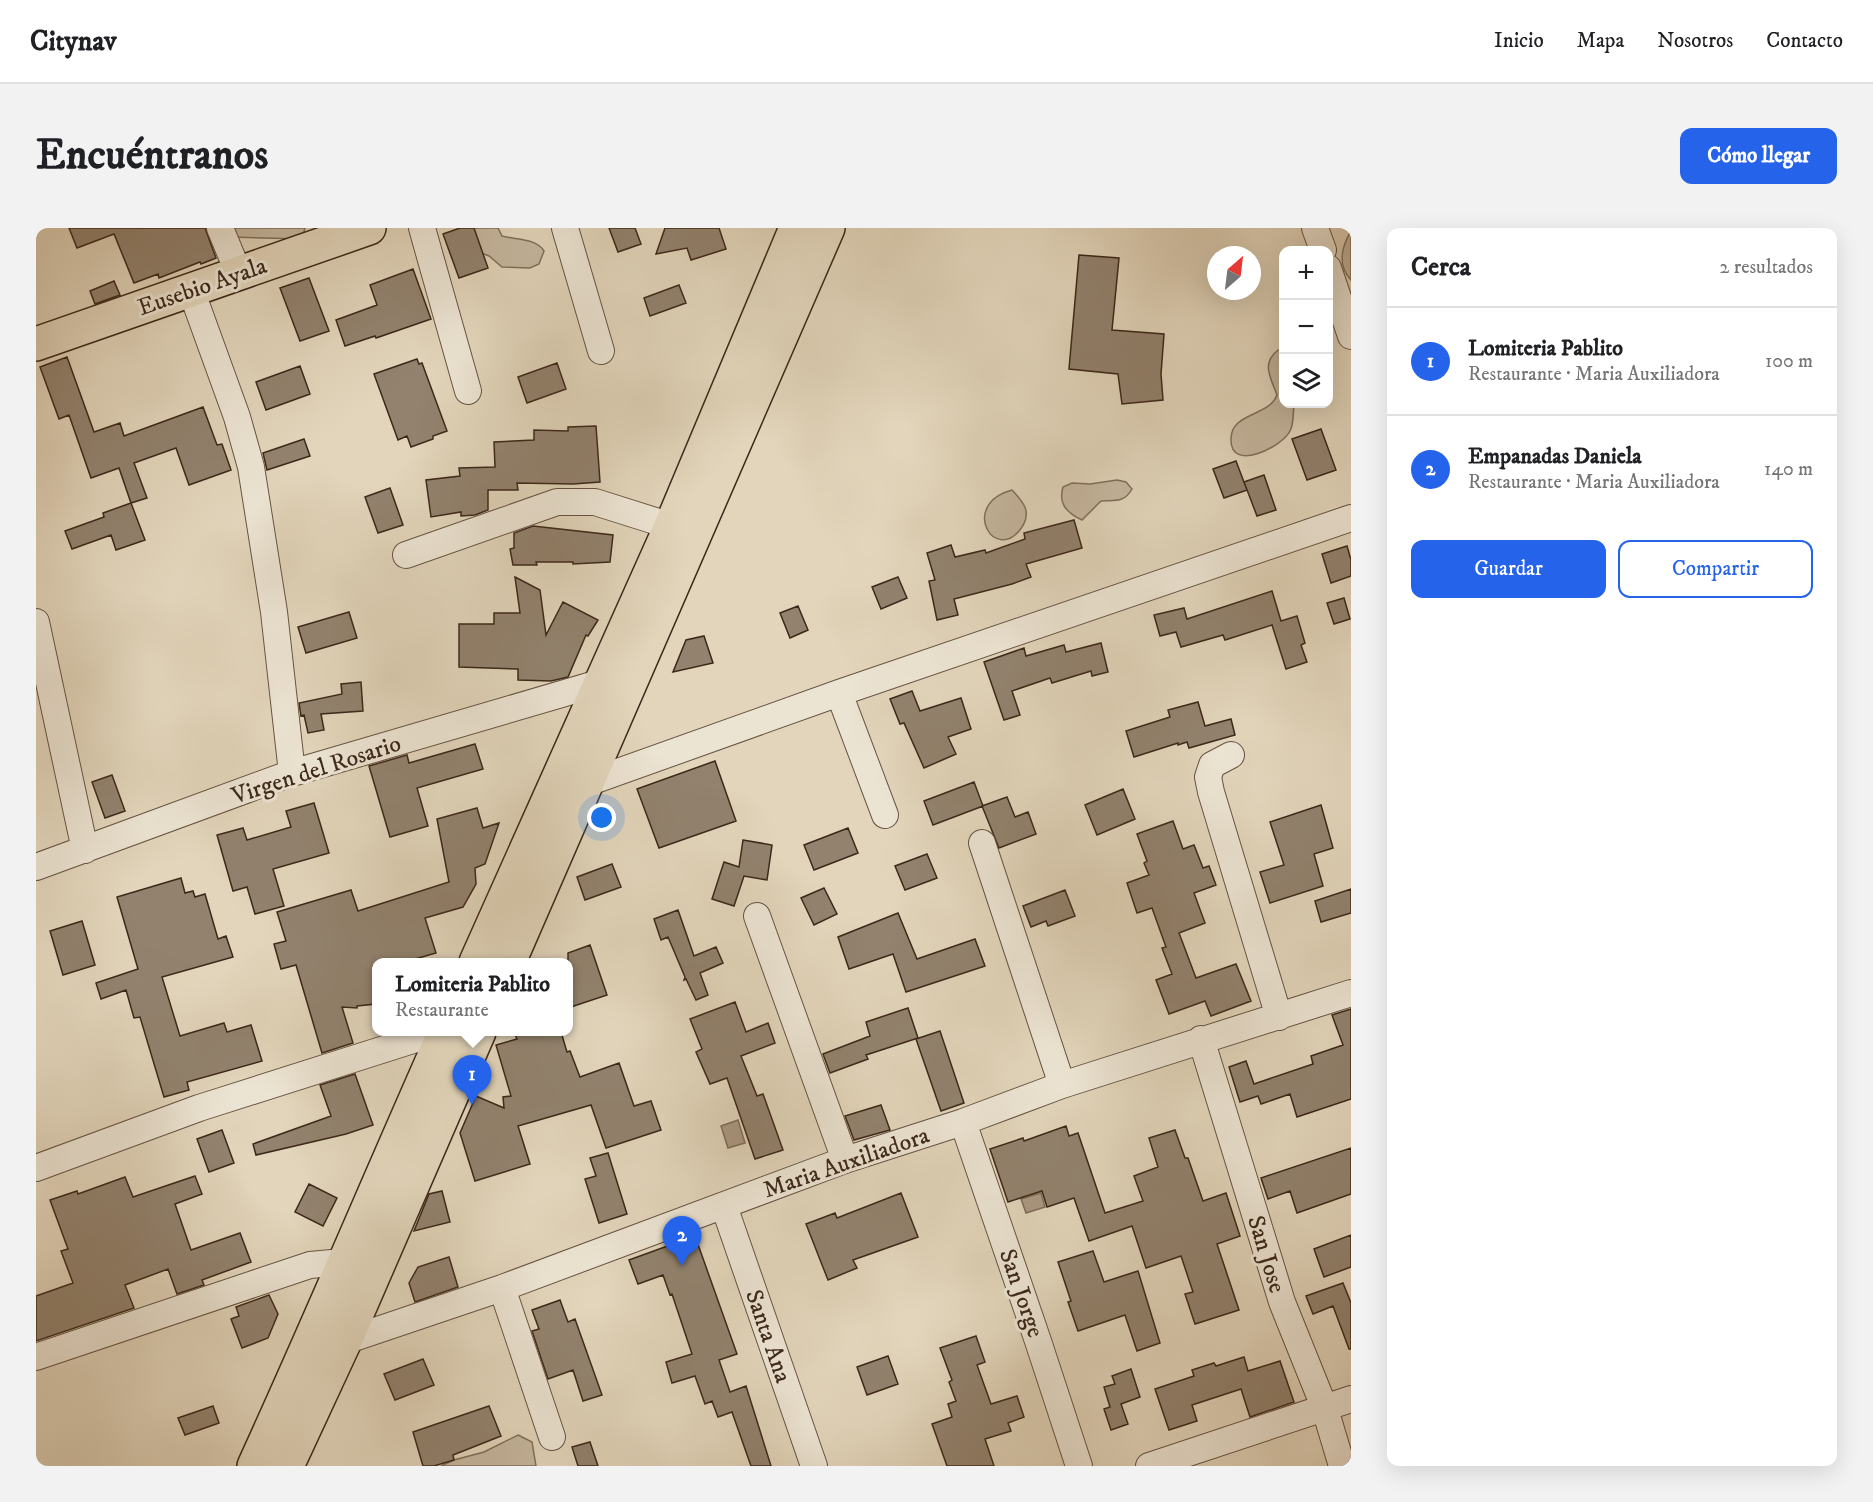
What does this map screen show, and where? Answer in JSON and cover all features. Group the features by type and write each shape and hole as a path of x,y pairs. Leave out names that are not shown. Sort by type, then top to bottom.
{"main road":[{"name":"Eusebio Ayala","path":"36,344 369,228"},
{"path":"478,958 671,526 796,228"},
{"path":"511,958 828,228"},
{"path":"254,1466 443,1036"},
{"path":"287,1466 345,1341 477,1036"}],"street":[{"path":"220,228 239,274"},
{"path":"422,228 468,391"},
{"path":"565,228 602,351"},
{"path":"1315,228 1322,246"},
{"path":"1333,280 1351,336"},
{"path":"191,290 237,417 251,467 274,612 292,773"},
{"path":"406,555 557,502 595,501 671,526"},
{"path":"587,783 839,693 1351,518"},
{"path":"36,622 85,850"},
{"name":"Virgen del Rosario","path":"36,867 292,773 599,683"},
{"path":"839,693 885,815"},
{"path":"1231,755 1212,765 1208,777 1210,792 1279,1017"},
{"path":"982,843 1062,1085"},
{"path":"757,916 845,1160"},
{"name":"Maria Auxiliadora","path":"345,1341 502,1288 845,1160 963,1122 1062,1085 1201,1039 1279,1017 1351,993"},
{"path":"36,1168 199,1108 425,1036"},
{"name":"San Jose","path":"1201,1039 1282,1302 1325,1409 1342,1466"},
{"name":"San Jorge","path":"963,1122 1079,1466"},
{"name":"Santa Ana","path":"724,1206 814,1466"},
{"path":"36,1357 310,1265 344,1262 375,1270"},
{"path":"502,1288 552,1437"},
{"path":"312,1338 345,1341"},
{"path":"1149,1466 1351,1399"}],"shaded area":[{"path":"227,228 305,228 302,239 230,237"},
{"path":"465,228 498,228 502,236 536,244 544,251 539,264 530,268 502,267 489,256 476,251"},
{"path":"1351,231 1351,280 1344,268 1342,256"},
{"path":"1279,350 1279,408 1294,408 1290,431 1268,450 1247,456 1239,454 1233,449 1231,439 1233,430 1243,419 1273,402 1277,395 1268,370 1275,353"},
{"path":"1117,480 1126,482 1132,489 1126,497 1119,500 1101,501 1082,520 1068,511 1063,503 1063,487 1072,483 1090,484"},
{"path":"1012,490 1025,507 1025,521 1012,537 1002,540 993,536 987,529 985,519 987,508 996,497"},
{"path":"738,1120 745,1143 728,1148 721,1126"},
{"path":"1041,1193 1045,1207 1026,1213 1021,1199"},
{"path":"518,1435 532,1442 536,1466 441,1466 484,1452"}],"building":[{"path":"69,228 205,228 216,258 159,278 158,274 134,283 114,234 77,248"},
{"path":"460,228 474,228 488,268 459,278 443,234"},
{"path":"609,228 635,228 641,244 618,252"},
{"path":"665,228 719,228 726,249 691,260 687,248 656,254"},
{"path":"1079,255 1119,258 1112,330 1164,334 1161,374 1163,400 1122,404 1118,374 1069,369"},
{"path":"413,269 431,319 345,346 336,320 377,305 370,285"},
{"path":"309,278 329,331 300,341 280,288"},
{"path":"114,281 120,295 95,304 90,291"},
{"path":"679,285 686,303 650,316 644,298"},
{"path":"67,357 94,432 120,423 124,436 203,407 217,445 222,444 231,470 189,485 176,448 134,463 147,498 131,503 119,468 91,478 69,415 59,419 40,367"},
{"path":"417,359 419,364 422,363 447,431 411,447 407,436 398,440 374,374"},
{"path":"557,363 566,389 527,403 518,377"},
{"path":"300,366 310,394 266,410 256,382"},
{"path":"596,426 600,482 517,483 518,490 488,490 488,510 475,515 461,516 461,512 431,517 426,480 460,476 459,468 495,467 494,442 534,440 534,430 568,431 568,427"},
{"path":"1321,429 1336,470 1307,480 1292,439"},
{"path":"304,439 310,456 267,470 263,453"},
{"path":"1236,461 1247,490 1224,498 1213,469"},
{"path":"1264,475 1276,510 1257,516 1244,482"},
{"path":"390,488 403,525 378,533 365,497"},
{"path":"131,503 145,540 116,550 111,535 72,549 65,531 104,517 103,513"},
{"path":"1074,520 1082,548 1026,564 1031,577 954,599 958,615 937,620 929,581 935,580 927,553 951,545 955,557 985,550 986,553 1025,539 1024,533"},
{"path":"533,526 613,535 610,562 573,564 573,562 536,562 537,565 513,565 510,549 514,548 514,533"},
{"path":"1347,546 1351,560 1351,576 1331,583 1322,554"},
{"path":"515,577 540,590 546,635 563,602 598,620 588,636 586,635 568,677 551,681 518,680 518,669 459,667 459,624 494,624 494,613 520,613"},
{"path":"898,577 907,598 881,609 872,587"},
{"path":"1272,591 1281,621 1297,616 1305,643 1301,645 1307,662 1286,669 1272,625 1225,640 1223,635 1181,647 1176,632 1160,636 1154,615 1184,608 1187,619"},
{"path":"1344,598 1350,619 1334,624 1327,603"},
{"path":"798,606 808,630 790,638 780,613"},
{"path":"349,612 357,638 306,653 298,627"},
{"path":"704,636 713,663 673,672 686,640"},
{"path":"1101,643 1108,672 1092,676 1091,671 1052,683 1050,678 1012,691 1020,715 1004,720 984,662 1024,648 1026,656 1064,645 1066,652"},
{"path":"361,682 363,711 321,714 324,730 308,733 304,715 301,716 299,703 342,694 341,684"},
{"path":"912,691 920,711 961,698 971,729 948,737 956,754 924,768 904,723 900,724 890,699"},
{"path":"1198,702 1205,726 1231,719 1235,735 1189,748 1187,742 1178,745 1178,743 1134,757 1126,731 1170,717 1168,710"},
{"path":"475,744 483,769 417,788 428,826 390,837 369,766 407,755 409,763"},
{"path":"715,761 736,821 659,848 637,789"},
{"path":"112,775 125,811 105,818 92,782"},
{"path":"974,782 983,806 933,825 924,801"},
{"path":"1123,789 1135,819 1097,835 1085,805"},
{"path":"1007,797 1015,817 1028,812 1036,834 999,848 982,806"},
{"path":"314,803 329,853 273,869 284,906 255,914 247,887 233,891 217,835 243,828 247,840 291,827 286,811"},
{"path":"1321,805 1333,848 1314,854 1323,886 1270,903 1260,872 1284,865 1270,822"},
{"path":"477,808 483,828 499,823 485,864 475,868 476,884 463,907 425,918 436,953 418,958 372,958 372,1004 357,1006 357,1008 342,1007 353,1043 322,1053 296,965 281,969 274,944 286,941 277,912 351,890 358,911 449,882 437,819"},
{"path":"1173,821 1183,849 1194,845 1203,868 1209,866 1216,885 1194,893 1205,923 1179,933 1196,978 1236,964 1251,1001 1211,1016 1205,1001 1169,1014 1156,980 1172,974 1162,948 1166,947 1152,908 1137,913 1127,883 1149,875 1144,863 1147,861 1137,834"},
{"path":"848,828 858,853 814,870 804,845"},
{"path":"743,840 772,845 767,880 744,876 734,906 712,899 724,862 739,867"},
{"path":"927,854 937,878 905,890 895,866"},
{"path":"612,864 621,887 585,900 577,877"},
{"path":"181,878 185,893 193,891 195,897 205,894 218,939 226,936 233,957 162,977 180,1036 224,1023 227,1032 251,1025 262,1061 187,1082 189,1090 164,1097 140,1017 134,1018 126,990 101,999 96,983 138,969 117,897"},
{"path":"824,888 837,914 814,925 801,898"},
{"path":"1351,889 1351,913 1321,922 1315,901"},
{"path":"1065,890 1075,916 1048,926 1046,921 1031,927 1023,906"},
{"path":"678,910 694,956 716,947 723,963 700,973 708,995 696,1000 686,979 684,980 685,977 668,937 661,940 654,919"},
{"path":"898,913 917,959 975,939 985,966 906,992 893,954 849,969 838,937"},
{"path":"82,921 95,965 63,975 50,931"},
{"path":"590,945 607,995 573,1006 573,958 568,958 568,953"},
{"path":"735,1002 746,1032 768,1023 775,1043 741,1056 757,1096 763,1094 783,1150 755,1159 727,1078 710,1084 696,1052 702,1049 690,1019"},
{"path":"908,1008 918,1038 866,1055 868,1059 830,1073 823,1054 870,1036 866,1022"},
{"path":"1351,1009 1351,1099 1297,1117 1290,1094 1261,1104 1258,1096 1240,1102 1229,1067 1246,1061 1254,1084 1313,1064 1311,1056 1343,1045 1332,1015"},
{"path":"940,1031 964,1103 941,1111 916,1039"},
{"path":"516,1036 562,1036 567,1052 570,1051 580,1077 619,1063 634,1106 651,1101 661,1130 606,1148 591,1105 518,1126 530,1164 475,1181 460,1133 476,1096 504,1108 503,1097 511,1096 496,1045 517,1039"},
{"path":"355,1074 373,1125 346,1134 256,1155 253,1144 331,1116 320,1085"},
{"path":"881,1105 890,1130 854,1140 845,1116"},
{"path":"1066,1126 1069,1136 1078,1133 1105,1213 1143,1201 1134,1176 1158,1167 1149,1138 1175,1130 1185,1158 1188,1158 1203,1201 1226,1193 1240,1236 1217,1244 1239,1310 1195,1324 1185,1294 1193,1292 1181,1256 1146,1268 1132,1226 1089,1241 1074,1198 1047,1207 1042,1191 1008,1202 990,1149 1023,1138 1024,1141"},
{"path":"222,1130 234,1163 209,1172 197,1139"},
{"path":"1351,1148 1351,1194 1297,1213 1290,1191 1268,1199 1261,1178"},
{"path":"608,1153 627,1214 599,1223 585,1179 596,1176 590,1158"},
{"path":"195,1176 202,1194 175,1204 191,1250 240,1233 251,1262 202,1280 204,1285 177,1294 168,1269 125,1285 134,1308 36,1341 36,1296 73,1283 61,1251 68,1249 50,1200 77,1191 78,1194 125,1177 133,1197"},
{"path":"309,1184 337,1198 323,1226 295,1212"},
{"path":"442,1191 450,1222 414,1231 429,1194"},
{"path":"901,1193 918,1237 853,1260 857,1268 828,1280 806,1224 835,1213 837,1218"},
{"path":"1351,1235 1351,1267 1324,1277 1314,1249"},
{"path":"695,1236 737,1354 719,1360 730,1392 746,1386 771,1466 751,1466 732,1412 718,1417 712,1401 705,1404 695,1376 672,1383 666,1362 692,1354 672,1294 670,1295 663,1275 638,1284 629,1260"},
{"path":"1093,1251 1104,1282 1138,1271 1160,1343 1137,1351 1125,1315 1078,1331 1058,1262"},
{"path":"449,1257 458,1287 415,1302 409,1283 418,1267"},
{"path":"1343,1283 1351,1303 1351,1349 1349,1349 1333,1306 1313,1314 1306,1296"},
{"path":"269,1295 278,1314 268,1338 242,1348 231,1319 239,1316 236,1307"},
{"path":"560,1300 568,1322 575,1319 602,1395 583,1401 573,1370 548,1379 532,1331 539,1329 532,1310"},
{"path":"976,1336 985,1362 977,1365 991,1404 1017,1396 1024,1417 1008,1423 1011,1431 985,1439 994,1466 947,1466 932,1424 952,1417 948,1404 956,1401 949,1382 952,1380 940,1348"},
{"path":"888,1356 898,1384 867,1395 857,1367"},
{"path":"1244,1357 1248,1371 1280,1361 1294,1402 1250,1417 1241,1389 1192,1405 1197,1421 1169,1430 1155,1389 1194,1376 1192,1370 1214,1363 1216,1366"},
{"path":"423,1359 434,1385 395,1400 384,1374"},
{"path":"1131,1369 1140,1397 1121,1404 1128,1424 1111,1430 1104,1409 1110,1407 1104,1387 1115,1384 1112,1376"},
{"path":"213,1406 219,1423 185,1435 178,1418"},
{"path":"489,1406 501,1436 453,1455 454,1460 434,1466 423,1466 413,1432"},
{"path":"590,1442 598,1466 578,1466 572,1447"}],"place":[{"name":"Lomiteria Pablito","path":"472,1105"},
{"name":"Empanadas Daniela","path":"682,1266"}]}
